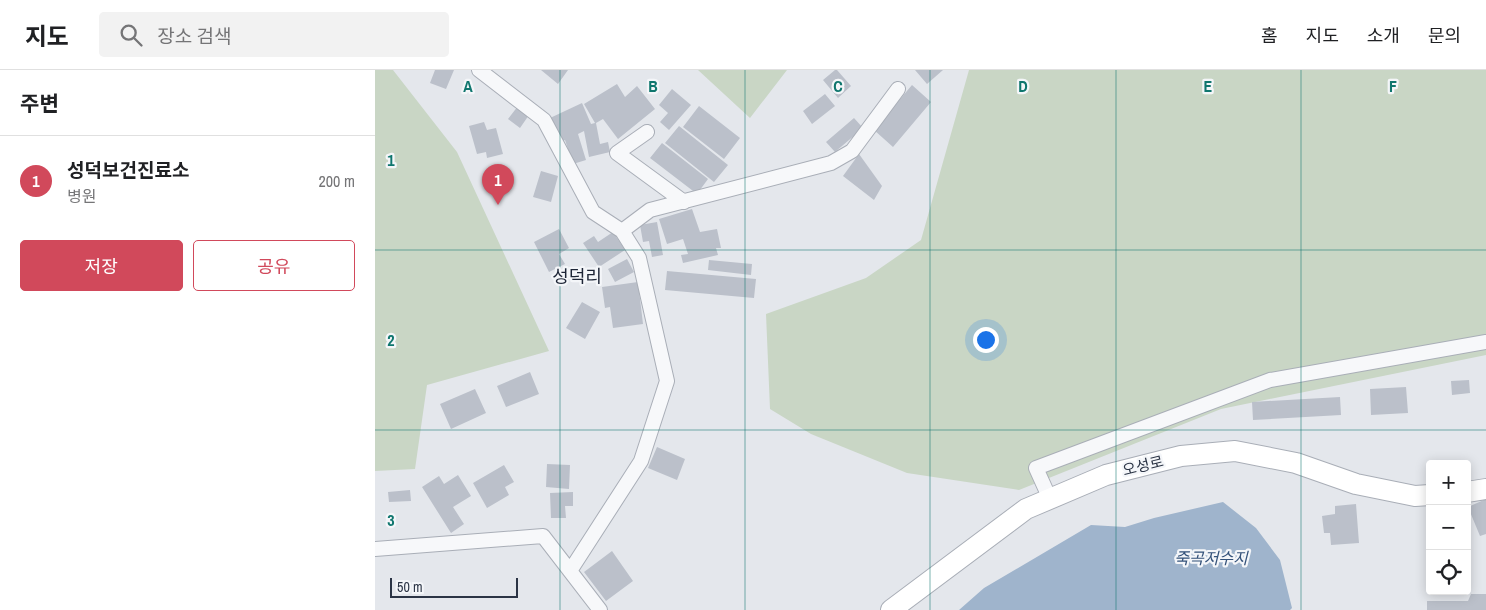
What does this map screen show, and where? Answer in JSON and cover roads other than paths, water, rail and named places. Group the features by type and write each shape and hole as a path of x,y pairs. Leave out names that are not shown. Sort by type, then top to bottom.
{"main road":[{"name":"오성로","path":"891,610 1026,509 1106,475 1181,456 1235,451 1297,463 1356,484 1415,496 1426,495"},
{"path":"1471,491 1486,489"}],"street":[{"path":"479,70 484,76 544,120 593,212 622,231 639,258 667,381 641,461 569,571"},
{"path":"622,231 650,210 831,163 852,151 898,89"},
{"path":"647,132 617,153 684,202"},
{"path":"1050,499 1035,468 1270,380 1486,342"},
{"path":"375,549 543,536 600,610"}],"water":[{"name":"죽곡저수지","path":"1223,502 1256,528 1280,560 1292,608 1290,610 959,610 984,588 1091,525 1125,527 1154,518"}],"place":[{"name":"성덕보건진료소","path":"498,205"}],"district":[{"name":"성덕리","path":"577,277"}]}
